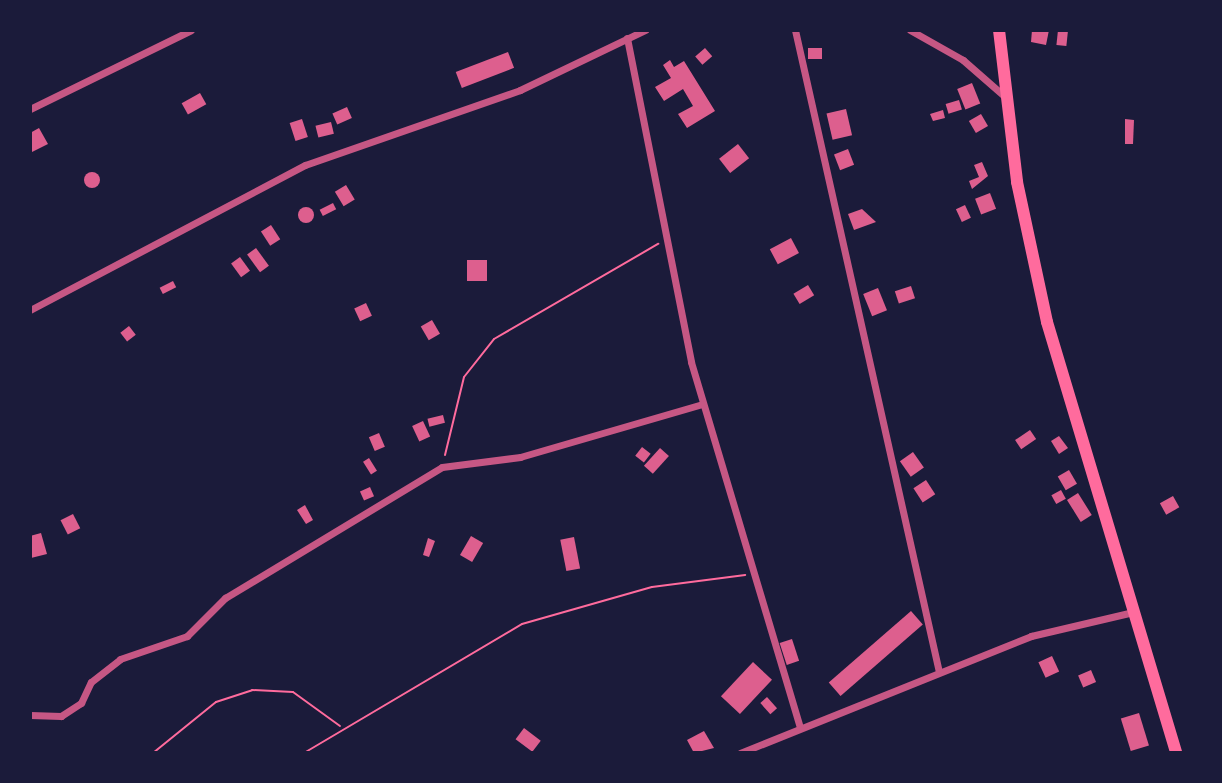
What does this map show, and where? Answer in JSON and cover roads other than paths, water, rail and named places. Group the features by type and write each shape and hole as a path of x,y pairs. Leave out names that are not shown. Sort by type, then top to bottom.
{"main road":[{"path":"999,30 1003,95 1047,322 1176,753"}],"street":[{"path":"30,109 191,30"},
{"path":"30,310 305,165 508,95 645,30"},
{"path":"795,30 939,672"},
{"path":"910,30 963,60 1003,95"},
{"path":"627,38 702,404 750,575 800,727"},
{"path":"30,715 71,710 120,659 187,636 225,598 442,467 534,453 702,404"},
{"path":"740,753 1031,636 1133,612"}]}
